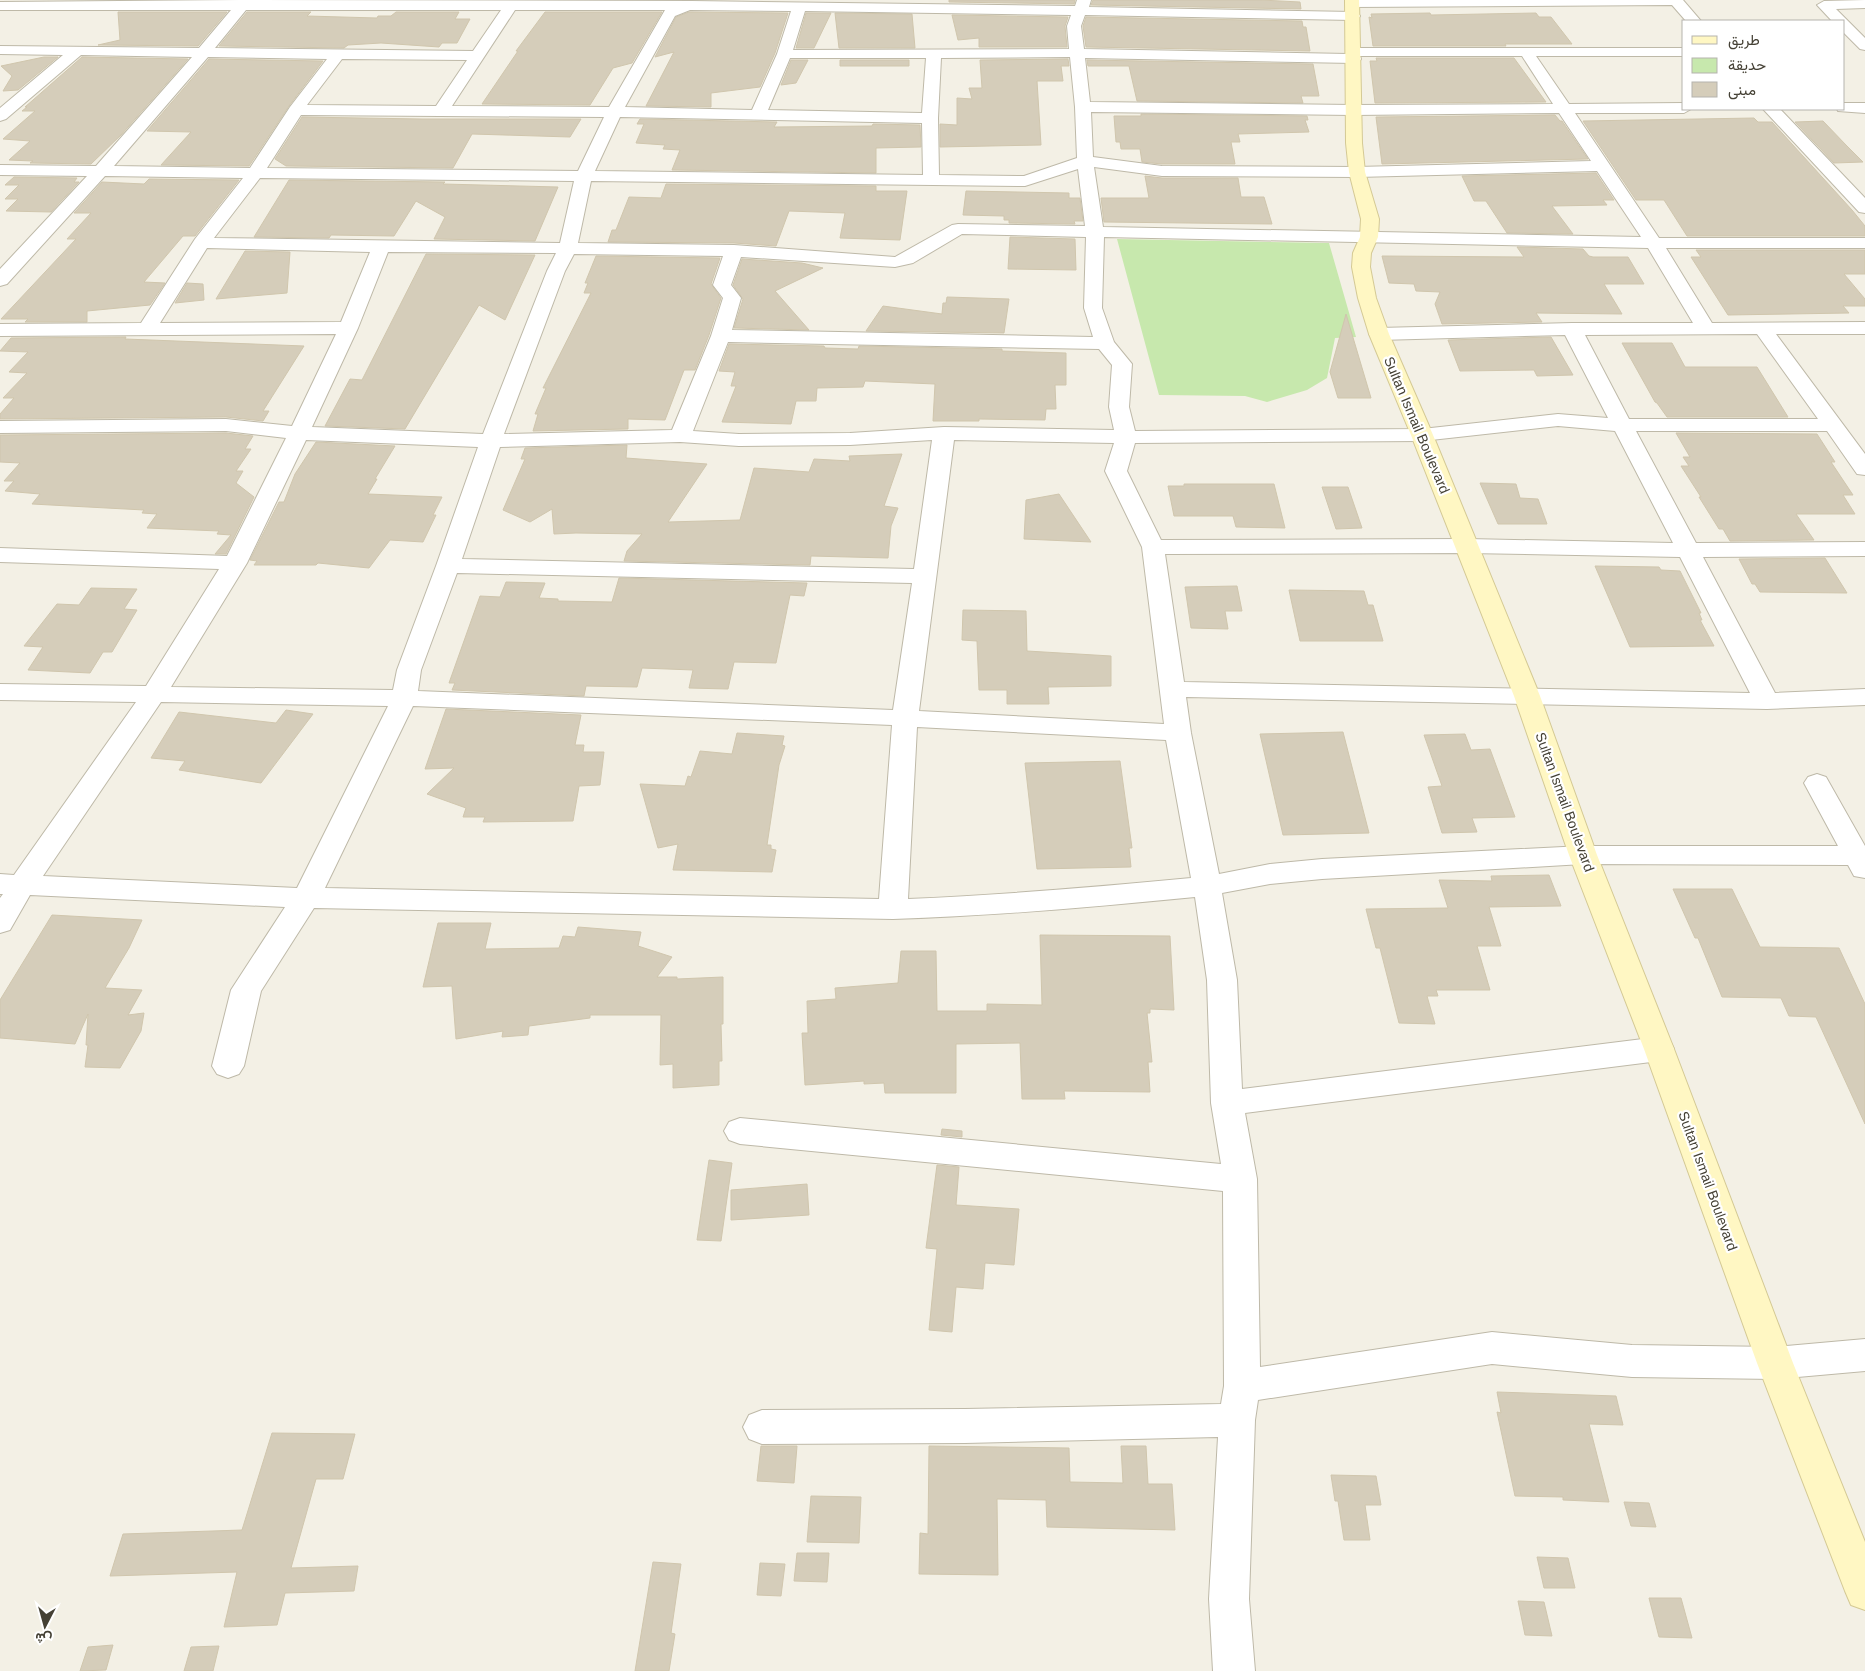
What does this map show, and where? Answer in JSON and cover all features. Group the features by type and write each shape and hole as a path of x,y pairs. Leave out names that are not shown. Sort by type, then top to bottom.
{"street":[{"path":"0,6 244,2 472,3 510,6 694,3 800,6 1352,6 1676,1 1693,20"},
{"path":"0,280 101,171 204,52 244,2"},
{"path":"1821,2 1865,4"},
{"path":"1821,2 1839,20"},
{"path":"228,1066 246,990 306,898 404,698 408,670 448,566 491,441 556,271 568,247 584,176 614,112 670,13 694,3"},
{"path":"1082,5 1074,26 1083,107 1085,161 1095,233 1092,308 1104,343 1122,364 1119,407 1126,437 1116,471 1153,547 1178,733 1208,886 1222,980 1228,1103 1240,1179 1239,1403 1230,1599 1234,1671"},
{"path":"440,112 510,6"},
{"path":"758,114 784,54 800,6"},
{"name":"Sultan Ismail Boulevard","path":"1352,6 1354,143 1357,172 1370,219 1369,237 1362,253 1361,267 1367,298 1379,334 1422,435 1527,696 1583,855 1659,1049 1775,1363 1865,1591"},
{"path":"1845,27 1860,50"},
{"path":"0,50 477,56"},
{"path":"3,110 76,52"},
{"path":"784,54 1078,53 1354,56 1526,52 1682,52"},
{"path":"1526,52 1604,166 1706,328"},
{"path":"147,329 200,243 256,172 296,110 338,54"},
{"path":"931,181 930,118 934,54"},
{"path":"1083,107 1354,110 1682,108"},
{"path":"1845,108 1865,108"},
{"path":"296,110 614,112 930,118"},
{"path":"1772,110 1865,208"},
{"path":"0,170 1025,181 1085,161 1162,171 1357,172 1604,166"},
{"path":"200,243 381,247 568,247 734,250 895,262 907,259 958,229 1654,243 1865,243"},
{"path":"0,923 11,885 155,693 235,563 348,328 381,247"},
{"path":"680,436 721,336 732,298 722,285 734,250"},
{"path":"0,330 348,328"},
{"path":"1762,328 1865,469"},
{"path":"1379,334 1572,329 1865,328"},
{"path":"1572,329 1767,701"},
{"path":"721,336 1104,343"},
{"path":"0,427 226,425 299,433 491,441 680,436 739,440 850,439 944,434 1126,437 1422,435 1558,420 1621,425 1833,424"},
{"path":"892,909 905,718 944,434"},
{"path":"1153,547 1467,546 1688,550 1865,549"},
{"path":"0,555 235,563"},
{"path":"448,566 924,576"},
{"path":"1173,689 1767,701 1865,698"},
{"path":"0,692 404,698 905,718 1178,733"},
{"path":"1817,783 1862,861"},
{"path":"11,885 306,898 892,909 994,906 1208,886 1270,874 1322,869 1583,855 1862,861"},
{"path":"1228,1103 1659,1049"},
{"path":"740,1131 1240,1179"},
{"path":"762,1427 975,1426 1239,1403 1492,1348 1632,1362 1775,1363 1865,1355"}],"green space":[{"path":"1117,239 1329,243 1356,337 1335,338 1327,378 1307,390 1267,402 1245,396 1159,395"}],"building":[{"path":"949,0 1075,0 1074,4 949,2"},
{"path":"1093,0 1261,0 1300,2 1301,9 1091,5"},
{"path":"118,12 227,12 198,46 98,45 120,40"},
{"path":"247,12 311,12 307,16 377,18 378,16 391,16 396,12 459,12 455,19 470,19 457,43 442,43 439,47 381,43 348,45 344,48 219,46"},
{"path":"545,12 662,12 632,63 613,68 590,105 482,104 518,51 516,51"},
{"path":"689,12 788,13 775,53 760,87 711,93 711,107 646,106 674,52 655,57 676,17"},
{"path":"806,13 831,13 814,48 796,48"},
{"path":"835,13 912,14 915,48 839,48"},
{"path":"1430,13 1431,15 1536,13 1539,17 1551,17 1572,44 1373,46 1369,17 1372,18 1371,14"},
{"path":"952,15 1068,17 1065,26 1067,47 979,47 979,38 958,40"},
{"path":"1086,17 1302,21 1303,27 1306,27 1310,51 1086,47 1083,26"},
{"path":"44,57 58,57 18,90 3,91 12,76 1,66"},
{"path":"82,57 188,59 121,135 91,164 30,163 33,161 9,160 30,141 3,139 35,111 22,111"},
{"path":"1376,58 1514,58 1546,102 1375,103 1370,61 1377,61"},
{"path":"209,59 323,61 289,106 249,166 161,165 191,132 147,131"},
{"path":"1068,59 1069,66 1061,66 1063,81 1037,81 1041,145 940,147 940,124 957,125 957,98 972,99 969,88 982,88 980,60"},
{"path":"791,60 808,60 796,83 781,85"},
{"path":"840,60 909,60 909,66 840,66"},
{"path":"1087,60 1313,64 1319,96 1301,96 1303,103 1137,101 1129,66 1088,66"},
{"path":"1141,114 1307,116 1308,120 1305,120 1309,132 1238,134 1240,142 1231,142 1235,164 1162,164 1142,162 1140,149 1121,149 1120,142 1116,142 1114,116 1141,116"},
{"path":"1555,115 1562,121 1588,159 1382,164 1376,117"},
{"path":"302,117 581,119 570,137 472,134 453,168 286,166 275,159"},
{"path":"1754,118 1758,122 1772,122 1852,210 1865,226 1865,236 1687,236 1664,200 1636,200 1583,121"},
{"path":"640,119 777,122 774,127 872,126 873,124 920,125 921,147 876,148 876,173 672,170 680,150 663,149 665,145 636,143 644,124 637,124"},
{"path":"1823,121 1863,162 1834,163 1795,122"},
{"path":"1596,173 1614,200 1603,200 1607,205 1552,206 1573,234 1507,233 1486,201 1474,201 1462,176"},
{"path":"1145,176 1162,178 1238,178 1241,197 1264,197 1272,224 1104,222 1101,198 1149,198"},
{"path":"14,177 77,178 74,182 79,182 51,212 6,211 18,199 5,199 19,185 5,185"},
{"path":"149,179 239,180 195,236 183,236 144,282 165,283 150,305 87,311 87,322 25,322 28,319 1,319 76,239 67,239 91,213 74,213 102,182 144,184"},
{"path":"289,180 445,182 443,184 558,187 535,241 434,239 445,217 416,201 394,236 331,235 329,238 254,237"},
{"path":"666,184 876,186 876,191 907,191 900,240 840,238 845,213 789,211 776,246 734,243 608,242 612,230 616,230 629,197 661,198"},
{"path":"966,191 1069,193 1069,198 1080,198 1083,221 1074,221 1075,224 1009,223 1009,220 1004,220 1004,216 963,215"},
{"path":"1010,237 1075,239 1076,270 1008,269"},
{"path":"1517,247 1583,249 1589,256 1593,257 1628,257 1644,284 1604,284 1622,314 1536,313 1542,322 1442,324 1435,304 1440,292 1416,291 1414,284 1389,283 1382,256 1524,257"},
{"path":"1696,250 1865,250 1865,274 1844,274 1865,299 1865,306 1843,306 1849,313 1728,315 1691,257 1701,257"},
{"path":"245,251 290,252 287,293 216,299"},
{"path":"426,254 535,255 505,320 479,305 405,429 325,426 350,379 362,380"},
{"path":"596,256 720,258 711,284 721,298 709,335 695,370 684,370 665,420 628,419 628,429 533,431 538,414 535,414 546,388 543,388 591,293 584,293 588,283 585,283"},
{"path":"742,259 802,263 823,268 775,291 809,330 734,328 743,299 733,285"},
{"path":"187,283 203,284 204,300 175,303"},
{"path":"947,297 1009,299 1004,333 866,331 883,306 942,314 943,303 946,303"},
{"path":"1346,314 1371,398 1338,398 1330,372"},
{"path":"126,337 125,339 304,346 263,411 269,411 263,421 226,417 0,419 0,414 14,398 3,398 27,373 9,372 28,352 0,351 11,338"},
{"path":"1551,337 1573,375 1537,376 1534,370 1460,371 1448,340"},
{"path":"1622,343 1672,343 1685,367 1757,367 1788,417 1667,417 1655,402"},
{"path":"729,344 824,346 825,348 858,349 859,346 1002,349 1002,351 1066,353 1066,385 1055,385 1056,409 1046,409 1045,420 979,419 979,421 933,421 935,384 865,381 863,387 817,388 816,401 796,401 791,424 722,422 736,386 731,386 735,372 719,371"},
{"path":"226,433 253,436 245,449 251,449 236,471 243,471 236,483 254,497 226,554 215,554 231,535 217,534 219,531 147,528 157,514 142,513 144,510 32,504 40,494 5,491 14,481 4,481 20,463 0,462 0,435"},
{"path":"1676,433 1817,434 1835,462 1831,462 1853,495 1843,495 1855,514 1796,514 1814,540 1730,541 1723,529 1719,529 1681,466 1689,466 1683,457 1690,457"},
{"path":"316,442 395,446 368,494 442,497 423,542 390,540 369,568 318,563 316,565 254,565 257,561 250,560 279,502 284,502 295,474"},
{"path":"627,445 626,458 707,464 668,522 740,520 754,468 809,472 814,459 850,461 849,456 902,454 884,506 898,508 891,526 888,558 811,556 810,565 624,561 627,551 642,534 554,534 552,509 530,522 503,510 525,459 521,459 525,448"},
{"path":"1480,483 1516,484 1520,498 1538,499 1547,524 1498,524"},
{"path":"1184,484 1274,484 1285,528 1236,527 1233,516 1174,516 1168,486 1184,486"},
{"path":"1322,487 1348,487 1362,528 1336,529"},
{"path":"1059,494 1091,542 1024,539 1026,500"},
{"path":"1825,558 1847,593 1760,592 1755,584 1752,584 1739,559"},
{"path":"1595,566 1659,567 1661,570 1680,571 1701,613 1699,613 1702,620 1700,620 1714,646 1630,647"},
{"path":"619,578 807,583 804,596 790,595 776,663 734,662 728,689 689,688 693,670 642,668 637,687 586,686 584,696 452,690 455,683 449,683 480,596 500,597 506,582 545,583 539,598 558,599 558,601 612,602"},
{"path":"1237,586 1242,611 1225,611 1228,629 1191,628 1185,587"},
{"path":"91,588 137,589 124,609 137,610 112,652 103,652 90,673 28,670 43,647 24,646 57,604 79,605"},
{"path":"1289,590 1364,591 1368,605 1373,605 1383,641 1300,641"},
{"path":"963,610 1026,611 1027,651 1111,656 1111,686 1048,687 1049,704 1007,704 1007,690 979,690 977,641 962,640"},
{"path":"446,709 581,715 575,745 584,745 583,752 604,752 600,785 579,786 573,821 483,822 485,817 463,817 466,808 427,794 454,768 425,769"},
{"path":"286,710 313,714 261,783 179,770 185,761 151,758 179,712 276,723"},
{"path":"1343,732 1369,833 1283,835 1260,734"},
{"path":"737,733 784,736 782,745 785,746 779,765 767,845 771,845 771,849 776,850 772,872 673,870 678,844 658,848 640,784 685,786 688,776 691,777 700,751 732,754"},
{"path":"1465,734 1471,750 1490,749 1515,817 1472,818 1477,832 1442,833 1428,787 1442,786 1424,735"},
{"path":"1120,761 1132,848 1129,848 1131,867 1037,869 1025,763"},
{"path":"1549,875 1561,906 1489,907 1501,946 1477,946 1490,990 1436,990 1438,996 1427,996 1435,1024 1399,1023 1380,948 1376,948 1366,909 1448,908 1439,880 1492,881 1491,876"},
{"path":"1673,889 1732,889 1760,947 1839,948 1865,1004 1865,1124 1816,1017 1789,1016 1781,998 1722,997 1698,938 1695,938"},
{"path":"52,915 142,920 129,948 105,988 142,990 128,1015 144,1013 141,1031 120,1068 85,1067 88,1045 86,1045 88,1014 75,1044 0,1038 0,1000"},
{"path":"438,923 491,923 485,949 559,948 563,936 575,937 578,927 641,932 638,946 672,957 657,977 677,977 677,979 723,977 722,1061 719,1061 719,1085 673,1088 673,1064 660,1065 661,1015 590,1015 590,1018 529,1026 528,1035 502,1037 503,1031 456,1039 452,986 423,987"},
{"path":"1040,935 1170,936 1174,1010 1150,1009 1150,1013 1147,1013 1152,1062 1148,1062 1150,1092 1064,1091 1065,1099 1022,1099 1020,1043 956,1044 956,1093 885,1093 884,1083 864,1084 864,1081 805,1085 802,1033 808,1033 807,1001 836,999 835,988 898,983 901,951 936,951 937,1011 987,1011 987,1004 1042,1005"},
{"path":"942,1129 962,1131 962,1137 941,1135"},
{"path":"709,1160 732,1163 721,1241 697,1240"},
{"path":"937,1165 959,1167 956,1205 1019,1209 1014,1265 985,1263 983,1289 956,1287 952,1332 929,1330 937,1249 926,1248"},
{"path":"807,1184 809,1215 731,1220 731,1190"},
{"path":"1497,1392 1616,1396 1623,1425 1589,1424 1609,1502 1563,1500 1563,1497 1515,1496 1497,1412 1501,1413"},
{"path":"272,1433 355,1434 343,1479 316,1479 291,1568 358,1566 354,1591 285,1593 277,1625 224,1627 237,1572 110,1576 123,1534 242,1530"},
{"path":"761,1446 797,1446 794,1483 757,1481"},
{"path":"929,1446 1069,1448 1070,1482 1123,1483 1121,1446 1146,1446 1148,1484 1172,1484 1175,1530 1047,1527 1046,1500 997,1499 998,1575 919,1574 920,1533 928,1534"},
{"path":"1331,1475 1376,1476 1381,1505 1365,1505 1370,1540 1344,1540 1338,1501 1335,1501"},
{"path":"811,1496 861,1497 859,1543 807,1542"},
{"path":"1624,1502 1649,1503 1656,1527 1631,1526"},
{"path":"797,1553 829,1553 827,1582 794,1581"},
{"path":"1537,1557 1568,1558 1575,1588 1544,1588"},
{"path":"653,1562 681,1564 671,1633 675,1634 669,1671 635,1671"},
{"path":"760,1563 785,1564 781,1596 757,1595"},
{"path":"1649,1598 1681,1598 1692,1638 1659,1637"},
{"path":"1518,1601 1544,1602 1552,1636 1525,1635"},
{"path":"113,1645 106,1670 80,1671 88,1647"},
{"path":"219,1646 213,1671 184,1671 191,1647"}]}
